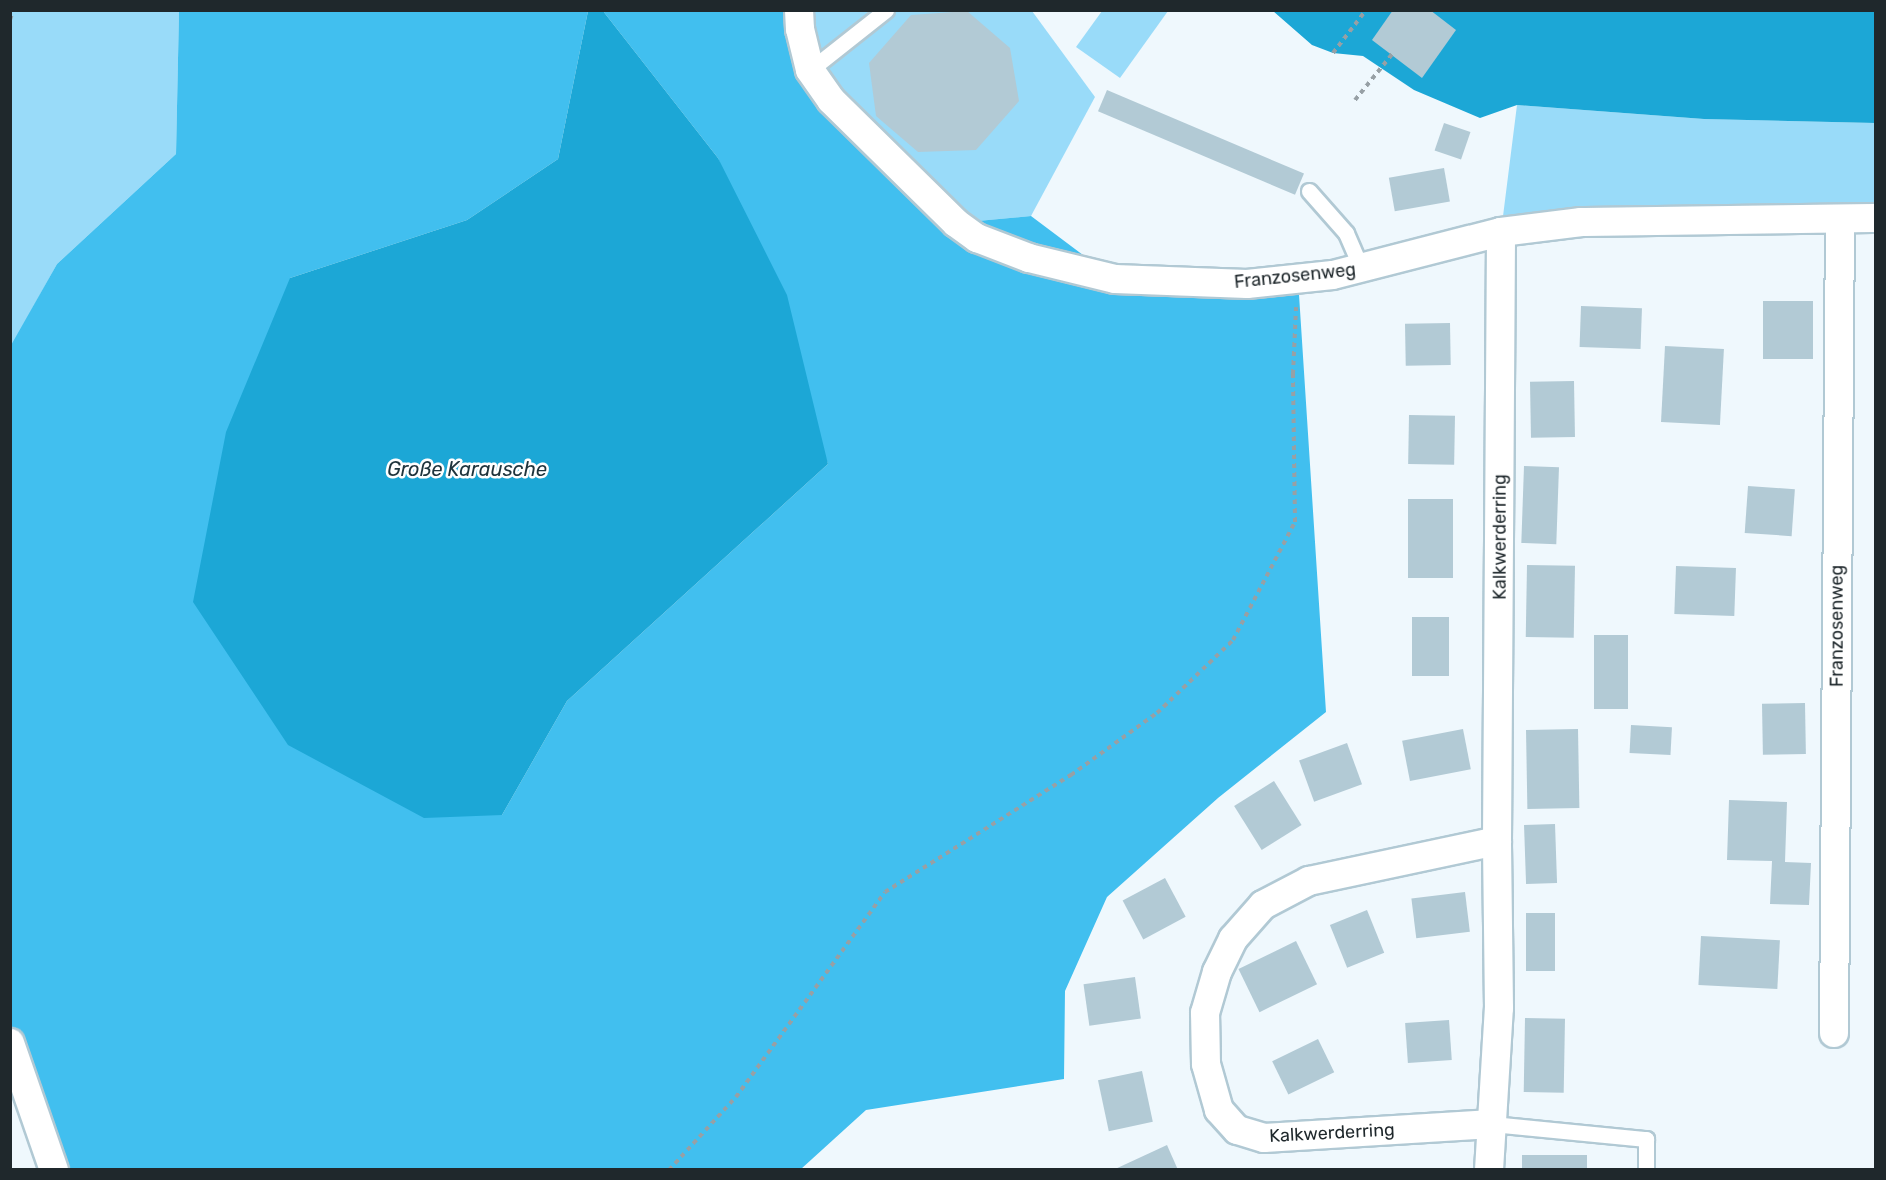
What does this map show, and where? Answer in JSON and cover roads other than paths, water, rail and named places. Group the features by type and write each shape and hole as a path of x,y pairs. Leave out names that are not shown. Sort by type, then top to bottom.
{"street":[{"name":"Franzosenweg","path":"799,10 800,28 810,70 831,100 956,223 976,238 1029,258 1115,279 1247,284 1298,279 1362,270 1502,232 1581,222 1875,218"},
{"name":"Franzosenweg","path":"1834,1033 1840,219"},
{"name":"Kalkwerderring","path":"1489,1170 1499,1008 1497,841 1502,232"},
{"name":"Kalkwerderring","path":"1492,1124 1264,1138 1236,1130 1219,1110 1206,1064 1205,1013 1216,972 1233,939 1263,905 1310,881 1497,841"},
{"path":"10,1042 54,1170"}],"lane":[{"path":"810,70 886,10"},
{"path":"1309,191 1346,233 1362,270"},
{"path":"1492,1124 1646,1138 1646,1170"}],"water":[{"name":"Große Karausche","path":"588,11 603,11 718,158 787,295 828,464 567,701 502,815 424,818 288,745 193,602 226,432 290,278 467,220 558,159"},
{"path":"1273,11 1875,11 1875,123 1704,119 1517,105 1480,118 1414,90 1363,56 1333,53 1312,45"}]}
